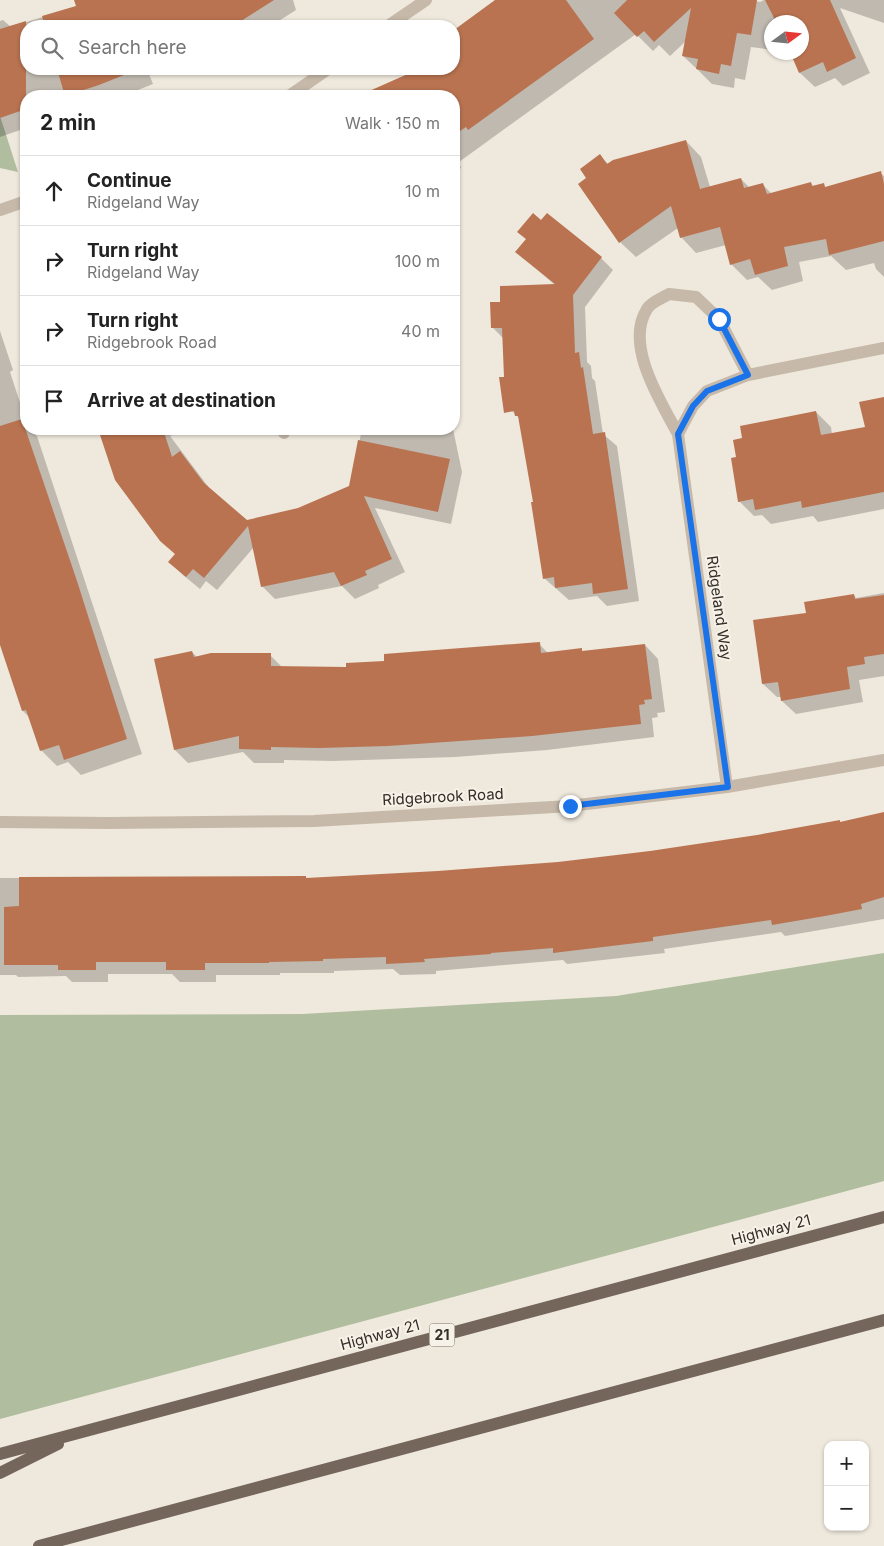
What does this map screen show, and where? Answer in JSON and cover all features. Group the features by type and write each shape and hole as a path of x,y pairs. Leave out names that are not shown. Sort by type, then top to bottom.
{"main road":[{"name":"Highway 21","path":"0,1454 884,1217"},
{"path":"38,1546 884,1320"},
{"path":"0,1473 83,1432"}],"street":[{"path":"397,20 426,0"},
{"path":"298,90 319,75"},
{"path":"0,210 20,203"},
{"name":"Ridgeland Way","path":"728,787 678,434 651,383 642,356 639,328 648,308 669,294 696,297 719,319 748,375"},
{"path":"678,434 693,406 707,391 748,375 884,348"},
{"name":"Ridgebrook Road","path":"0,822 314,821 570,806 728,787 884,760"}],"green space":[{"path":"0,116 18,172 0,168"},
{"path":"884,953 884,1181 0,1419 0,1015 303,1014 616,996"}],"building":[{"path":"74,0 274,0 242,20 43,20 42,16 76,6"},
{"path":"495,0 566,0 594,39 468,130 466,127 460,131 460,90 372,90 405,75 460,75 460,26"},
{"path":"627,0 757,0 751,35 737,33 731,66 721,64 719,74 696,69 698,59 682,56 691,8 654,42 644,31 637,37 614,13"},
{"path":"765,0 830,0 856,58 827,72 823,62 799,73 793,60 809,60 809,15 772,15"},
{"path":"20,23 20,75 26,75 26,90 20,90 20,111 0,118 0,29"},
{"path":"59,75 124,75 84,90 63,90"},
{"path":"686,140 700,189 741,178 744,188 763,183 767,194 811,182 812,186 824,183 825,187 881,171 884,184 884,241 829,255 826,239 784,247 788,266 755,275 750,259 730,265 720,227 680,238 671,206 619,243 578,184 586,178 580,169 600,154 607,164 613,160"},
{"path":"533,213 541,220 547,213 602,257 573,295 575,353 579,352 581,368 583,367 593,434 605,432 628,589 593,594 592,583 555,588 554,577 543,579 531,502 533,502 518,416 515,416 514,411 504,413 499,377 504,377 502,328 491,328 490,302 500,302 500,286 555,284 515,252 526,239 517,232"},
{"path":"884,397 884,492 802,508 801,501 755,510 753,499 738,502 731,458 736,457 733,440 742,438 740,426 816,411 821,435 865,427 859,402"},
{"path":"20,420 20,435 27,435 77,581 127,739 64,760 59,745 40,751 26,710 22,711 0,645 0,426"},
{"path":"100,435 165,435 172,457 180,451 204,483 247,520 298,508 349,486 358,440 450,459 438,512 364,496 392,559 365,571 367,575 341,586 334,572 261,587 248,526 204,578 193,569 186,577 168,562 175,554 160,541 115,480"},
{"path":"854,594 855,599 884,595 884,654 864,657 865,664 847,667 850,689 781,701 778,682 762,684 753,620 806,613 804,602"},
{"path":"540,642 541,653 582,648 582,651 645,644 652,699 644,700 645,704 639,705 641,724 532,736 388,746 271,747 271,750 239,749 239,736 174,750 154,659 192,651 194,657 211,653 271,653 271,666 346,667 346,663 384,661 384,654"},
{"path":"884,812 884,897 861,904 862,909 825,916 772,925 771,920 653,937 653,941 553,953 553,948 424,959 425,962 386,964 386,957 269,963 205,963 205,970 166,970 166,962 96,962 96,970 58,970 58,965 4,965 4,907 19,906 19,877 306,876 306,878 558,862 757,835 840,820 840,822"}],"route":[{"path":"570,806 728,787 678,434 693,406 707,391 748,375 719,319"}]}
